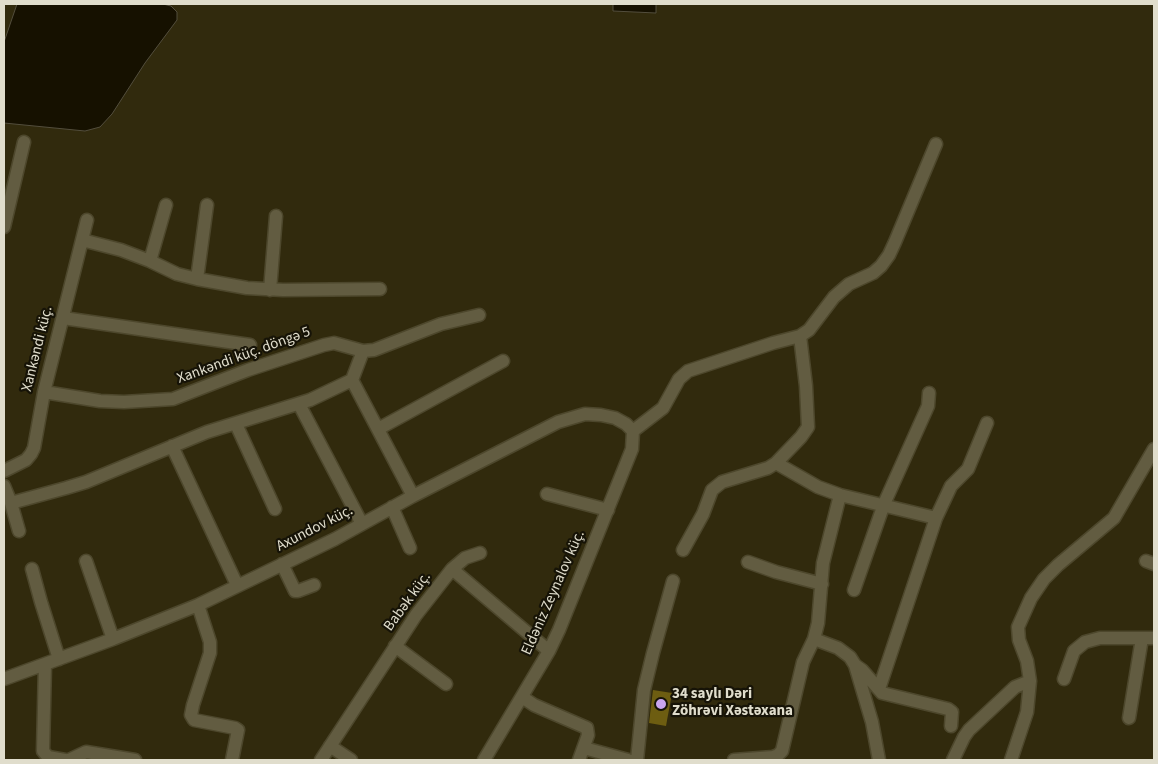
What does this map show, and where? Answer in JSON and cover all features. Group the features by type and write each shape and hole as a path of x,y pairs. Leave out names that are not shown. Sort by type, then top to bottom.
{"street":[{"path":"4,227 24,142"},
{"path":"633,431 664,408 679,379 688,371 800,336 809,330 834,297 848,284 872,273 881,266 889,255 936,144"},
{"path":"150,261 166,204"},
{"path":"197,279 207,206"},
{"path":"270,290 276,216"},
{"name":"Xankəndi küç.","path":"4,471 26,460 31,454 44,392 87,220"},
{"path":"82,240 121,250 177,274 247,288 270,290 380,289"},
{"name":"Xankəndi küç. döngə 5","path":"44,392 100,401 133,402 173,399 248,370 324,345 334,343 363,351 374,350 441,324 479,315"},
{"path":"63,318 250,345"},
{"path":"683,550 703,514 712,490 722,482 776,464 801,437 808,426 806,386 800,336"},
{"path":"11,503 86,482 207,432 299,404 352,380 363,351"},
{"path":"378,429 503,361"},
{"path":"352,380 413,496"},
{"path":"854,590 884,504 928,406 929,393"},
{"path":"299,404 362,524"},
{"name":"Axundov küç.","path":"4,679 198,605 335,539 537,432 575,416 586,414 615,418 626,424 633,431"},
{"path":"879,689 886,674 936,518 951,486 968,469 987,423"},
{"path":"236,424 275,508"},
{"name":"Eldəniz Zeynalov küç.","path":"484,760 549,652 573,598 632,449 633,431"},
{"path":"172,446 237,585"},
{"path":"1011,760 1027,712 1030,681 1027,661 1019,640 1018,627 1031,598 1044,579 1058,565 1114,518 1154,449"},
{"path":"776,464 818,487 840,495 936,518"},
{"path":"4,486 19,531"},
{"path":"547,494 608,510"},
{"path":"734,760 783,758 784,744 803,662 814,638 819,615 823,563 840,495"},
{"path":"392,508 410,548"},
{"path":"452,569 465,558 480,553"},
{"path":"86,560 113,639"},
{"path":"748,562 776,572 822,584"},
{"path":"282,564 295,591 314,585"},
{"path":"32,568 59,659"},
{"name":"Babək küç.","path":"321,760 416,615 452,569 549,652"},
{"path":"637,760 644,690 673,581"},
{"path":"198,605 210,642 210,653 191,715 194,720 238,730 232,760"},
{"path":"814,638 838,648 850,657 855,665 872,722 875,760"},
{"path":"1064,679 1074,651 1084,642 1100,638 1148,638 1129,718"},
{"path":"395,646 446,684"},
{"path":"45,664 43,750 48,757 65,760"},
{"path":"855,665 862,670 882,693 948,709 952,712 951,726"},
{"path":"952,760 969,730 1015,687 1030,681"},
{"path":"522,696 534,705 587,728 588,735 578,760"},
{"path":"330,746 351,760"},
{"path":"584,748 628,760"},
{"path":"69,760 86,752 135,760"}],"shaded area":[{"path":"17,4 163,4 171,6 177,12 177,20 145,63 112,114 100,127 85,131 4,123 4,42"},
{"path":"613,4 656,4 656,13 613,11"}],"building":[{"path":"653,690 672,693 666,726 649,723"}],"place":[{"name":"34 saylı Dəri Zöhrəvi Xəstəxana","path":"661,704"}]}
